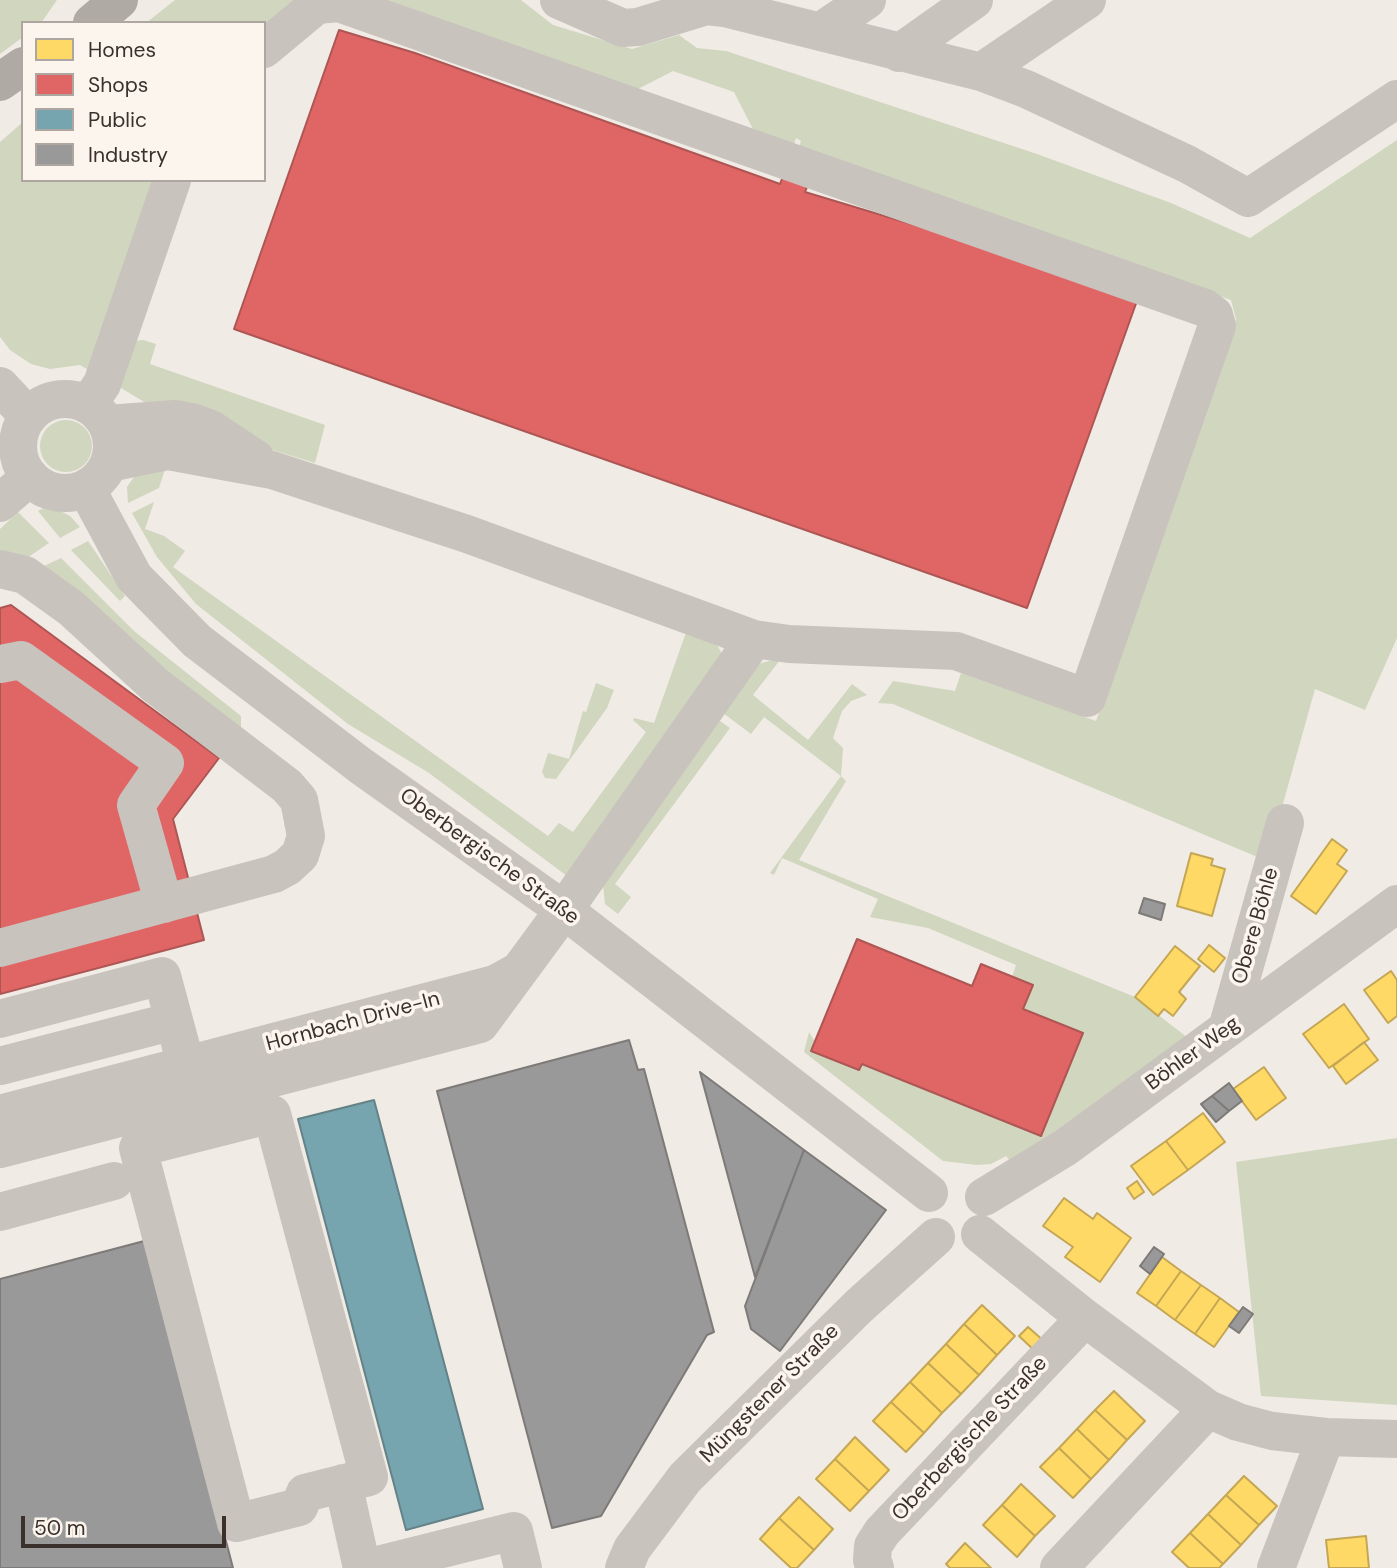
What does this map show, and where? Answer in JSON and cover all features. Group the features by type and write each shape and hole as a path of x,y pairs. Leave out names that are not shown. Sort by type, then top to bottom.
{"highway":[{"path":"65,21 77,0"},
{"path":"94,21 120,0"},
{"path":"0,82 21,67"}],"street":[{"path":"559,0 624,28 638,27 706,6 821,31 898,53 981,72 1026,89 1187,164 1248,198 1397,99"},
{"path":"821,31 867,0"},
{"path":"898,53 974,0"},
{"path":"981,72 1087,0"},
{"path":"266,47 317,5 340,3 1205,308 1214,316 1217,326 1087,698 956,651 789,644 754,639 467,534 272,470 168,451 98,475 66,493 46,489 30,477 21,464 19,434 27,416 52,401 68,399 97,414 175,419 195,423 211,429 272,470"},
{"path":"98,475 112,442 97,414 103,384 171,182"},
{"path":"0,386 27,416"},
{"name":"Oberbergische Straße","path":"98,475 129,569 178,624 361,765 564,911 929,1193"},
{"path":"0,503 30,477"},
{"path":"0,569 25,575 71,608 155,685 287,786 299,800 305,819 306,836 300,855 287,867 179,901 0,948"},
{"path":"0,1149 480,1024 564,911 754,639"},
{"path":"0,664 21,660 165,763 136,805 179,901"},
{"name":"Obere Böhle","path":"1227,1029 1285,823"},
{"name":"Böhler Weg","path":"984,1197 1066,1147 1397,904"},
{"name":"Hornbach Drive-In","path":"0,1114 495,984 517,972"},
{"path":"0,1019 162,976 186,1065"},
{"path":"0,1066 174,1021"},
{"path":"272,1114 369,1477 343,1483 305,1493 299,1507 236,1524 138,1148 272,1114"},
{"path":"962,1180 971,1183 984,1197 988,1212 980,1234 959,1244 936,1237 927,1227 924,1215 929,1193 945,1182 962,1180"},
{"path":"0,1212 114,1181"},
{"path":"980,1234 1085,1318 1208,1409 1238,1422 1272,1431 1326,1437 1397,1439"},
{"name":"Müngstener Straße","path":"624,1568 632,1549 685,1478 859,1306 936,1237"},
{"name":"Oberbergische Straße","path":"875,1568 872,1560 873,1546 882,1532 1085,1318"},
{"path":"1059,1568 1208,1409"},
{"path":"1276,1568 1326,1437"},
{"path":"343,1483 364,1568 514,1531 523,1568"}],"green space":[{"path":"0,0 57,0 42,21 21,21 21,38 0,54"},
{"path":"175,0 304,0 266,31 266,21 149,21"},
{"path":"376,0 521,0 553,25 632,49 679,35 697,48 726,51 1037,154 1171,203 1250,238 1397,140 1397,638 1365,710 1315,689 1267,861 893,704 878,703 893,681 955,691 961,673 1096,721 1236,319 1231,300 799,147 801,141 796,138 794,145 754,131 734,92 673,71 636,90"},
{"path":"21,124 21,182 157,182 95,374 80,365 50,369 31,364 10,350 0,337 0,142"},
{"path":"143,340 156,344 150,364 325,425 315,463 263,447 146,403 116,385 135,341"},
{"path":"66,420 76,422 84,428 90,436 90,456 84,464 76,470 66,472 56,470 48,464 42,456 40,446 42,436 48,428 56,422"},
{"path":"165,469 159,488 128,503 127,487 134,477"},
{"path":"154,502 145,529 164,536 185,551 173,567 548,836 559,823 573,832 646,732 634,718 654,723 688,627 714,639 722,654 567,876 429,773 348,724 196,604 157,557 132,513"},
{"path":"49,505 70,516 80,527 60,538 38,511"},
{"path":"18,512 49,543 24,560 0,554 0,529"},
{"path":"88,541 125,596 120,601 71,550"},
{"path":"61,558 134,631 241,716 241,729 165,672 42,567"},
{"path":"780,660 753,695 808,740 852,684 867,695 851,701 842,711 833,738 843,748 841,776 764,717 751,734 719,710 759,664"},
{"path":"596,683 614,690 607,708 556,779 545,778 542,772 548,753 569,759 583,711 586,712"},
{"path":"713,716 730,728 615,884 631,897 618,914 605,904 603,885"},
{"path":"841,776 846,781 799,860 1135,997 1188,1038 1012,1164 1006,1156 991,1164 943,1161 804,1052 809,1032 815,1042 812,1051 859,1070 862,1064 1040,1136 1083,1033 1023,1009 1033,986 1012,977 1016,965 928,928 870,917 878,899 782,858 774,875 770,873"},
{"path":"1397,1138 1397,1405 1261,1396 1236,1162"}],"building: Homes":[{"path":"1332,839 1347,850 1337,864 1347,871 1316,914 1291,896"},
{"path":"1191,853 1213,859 1211,865 1225,869 1212,916 1177,906"},
{"path":"1209,945 1225,958 1214,972 1198,959"},
{"path":"1175,946 1200,966 1179,992 1186,999 1173,1016 1164,1009 1158,1016 1135,997"},
{"path":"1391,971 1397,980 1397,1016 1388,1023 1364,990"},
{"path":"1344,1004 1369,1039 1329,1068 1303,1034"},
{"path":"1364,1042 1378,1060 1346,1084 1333,1066"},
{"path":"1264,1067 1286,1098 1256,1120 1233,1089"},
{"path":"1203,1113 1225,1142 1188,1170 1166,1141"},
{"path":"1166,1141 1188,1170 1153,1195 1131,1166"},
{"path":"1137,1181 1144,1192 1134,1199 1127,1188"},
{"path":"1064,1198 1093,1219 1097,1213 1131,1238 1100,1282 1065,1257 1073,1247 1043,1226"},
{"path":"1162,1257 1181,1271 1156,1306 1137,1293"},
{"path":"1181,1271 1201,1285 1175,1320 1156,1306"},
{"path":"1201,1285 1220,1298 1195,1334 1175,1320"},
{"path":"1220,1298 1239,1312 1214,1347 1195,1334"},
{"path":"982,1305 1015,1336 997,1355 964,1324"},
{"path":"964,1324 997,1355 979,1375 946,1344"},
{"path":"1028,1327 1045,1342 1036,1352 1019,1336"},
{"path":"946,1344 979,1375 961,1394 928,1363"},
{"path":"928,1363 961,1394 942,1413 910,1382"},
{"path":"910,1382 942,1413 924,1433 891,1402"},
{"path":"1114,1391 1145,1421 1127,1440 1095,1410"},
{"path":"891,1402 924,1433 906,1452 873,1421"},
{"path":"1095,1410 1127,1440 1109,1460 1077,1429"},
{"path":"1077,1429 1109,1460 1091,1479 1059,1448"},
{"path":"855,1437 889,1470 869,1491 835,1459"},
{"path":"1059,1448 1091,1479 1073,1498 1040,1467"},
{"path":"835,1459 869,1491 850,1511 816,1479"},
{"path":"1244,1476 1277,1506 1259,1525 1226,1495"},
{"path":"1021,1484 1055,1516 1035,1536 1002,1505"},
{"path":"1226,1495 1259,1525 1241,1545 1208,1514"},
{"path":"799,1497 833,1529 814,1550 779,1518"},
{"path":"1002,1505 1035,1536 1017,1557 983,1525"},
{"path":"1208,1514 1241,1545 1223,1564 1190,1533"},
{"path":"779,1518 814,1550 797,1568 791,1568 760,1539"},
{"path":"1190,1533 1223,1564 1219,1568 1189,1568 1172,1552"},
{"path":"1366,1536 1369,1568 1329,1568 1326,1540"},
{"path":"965,1543 991,1568 950,1568 946,1564"}],"building: Shops":[{"path":"339,30 415,53 780,184 788,163 813,172 805,192 1014,255 1138,298 1027,608 234,329"},
{"path":"11,605 219,758 173,819 204,940 0,994 0,608"},
{"path":"857,939 972,986 981,964 1033,985 1023,1009 1083,1033 1041,1136 862,1064 859,1070 811,1051"}],"building: Public":[{"path":"374,1100 483,1509 406,1530 298,1119"}],"building: Industry":[{"path":"1144,898 1165,904 1161,920 1139,913"},
{"path":"629,1040 638,1070 644,1069 714,1332 707,1335 601,1516 552,1528 437,1091"},
{"path":"700,1072 804,1150 755,1277"},
{"path":"1229,1083 1242,1101 1229,1111 1212,1096"},
{"path":"1212,1096 1229,1111 1216,1122 1201,1104"},
{"path":"804,1150 886,1210 780,1351 751,1329 745,1306"},
{"path":"148,1240 233,1568 0,1568 0,1279"},
{"path":"1154,1247 1164,1254 1150,1274 1140,1266"},
{"path":"1243,1307 1253,1314 1239,1333 1229,1326"}]}
